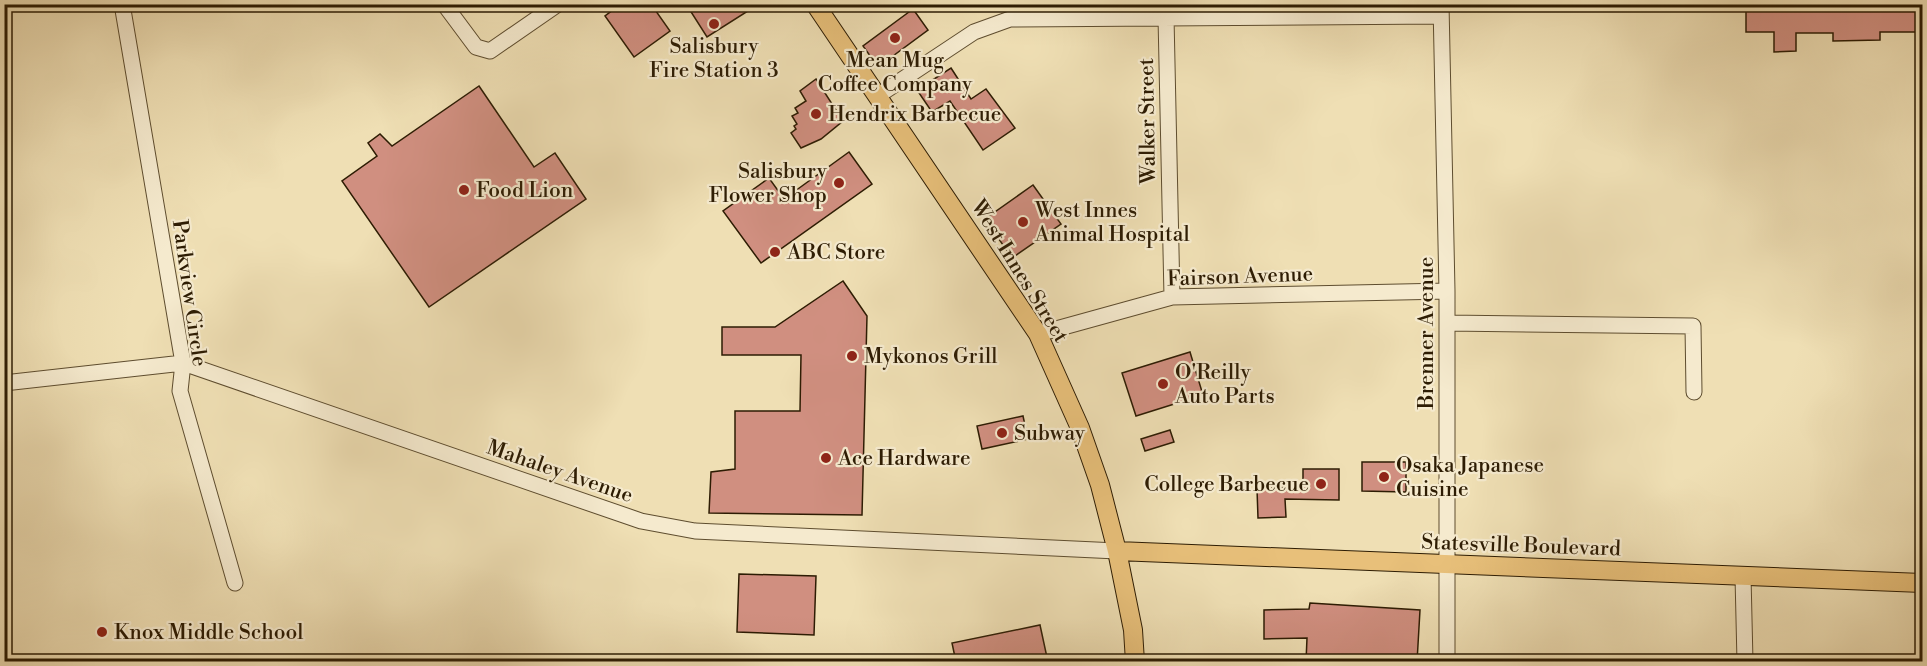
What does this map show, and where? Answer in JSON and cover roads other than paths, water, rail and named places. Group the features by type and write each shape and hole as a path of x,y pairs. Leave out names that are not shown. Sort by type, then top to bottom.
{"main road":[{"name":"West Innes Street","path":"815,4 879,95 1038,334 1080,428 1100,485 1117,551 1133,630 1136,662"},
{"name":"Statesville Boulevard","path":"1117,551 1923,583"}],"street":[{"name":"Parkview Circle","path":"122,4 183,363 180,391 235,583"},
{"path":"444,4 476,47 490,51 558,4"},
{"path":"879,95 974,32 1010,19 1441,10"},
{"name":"Brenner Avenue","path":"1441,10 1447,291 1447,662"},
{"name":"Walker Street","path":"1166,17 1172,297"},
{"name":"Fairson Avenue","path":"1038,334 1172,297 1447,291"},
{"path":"1447,323 1693,326 1694,392"},
{"name":"Mahaley Avenue","path":"4,384 183,363 641,521 695,531 1117,551"},
{"path":"1743,576 1746,662"}],"place":[{"name":"Salisbury Fire Station 3","path":"714,24"},
{"name":"Mean Mug Coffee Company","path":"895,38"},
{"name":"Hendrix Barbecue","path":"816,114"},
{"name":"Salisbury Flower Shop","path":"839,183"},
{"name":"Food Lion","path":"464,190"},
{"name":"West Innes Animal Hospital","path":"1023,222"},
{"name":"ABC Store","path":"775,252"},
{"name":"Mykonos Grill","path":"852,356"},
{"name":"O'Reilly Auto Parts","path":"1163,384"},
{"name":"Subway","path":"1002,433"},
{"name":"Ace Hardware","path":"826,458"},
{"name":"Osaka Japanese Cuisine","path":"1384,477"},
{"name":"College Barbecue","path":"1321,484"},
{"name":"Knox Middle School","path":"102,632"}]}
